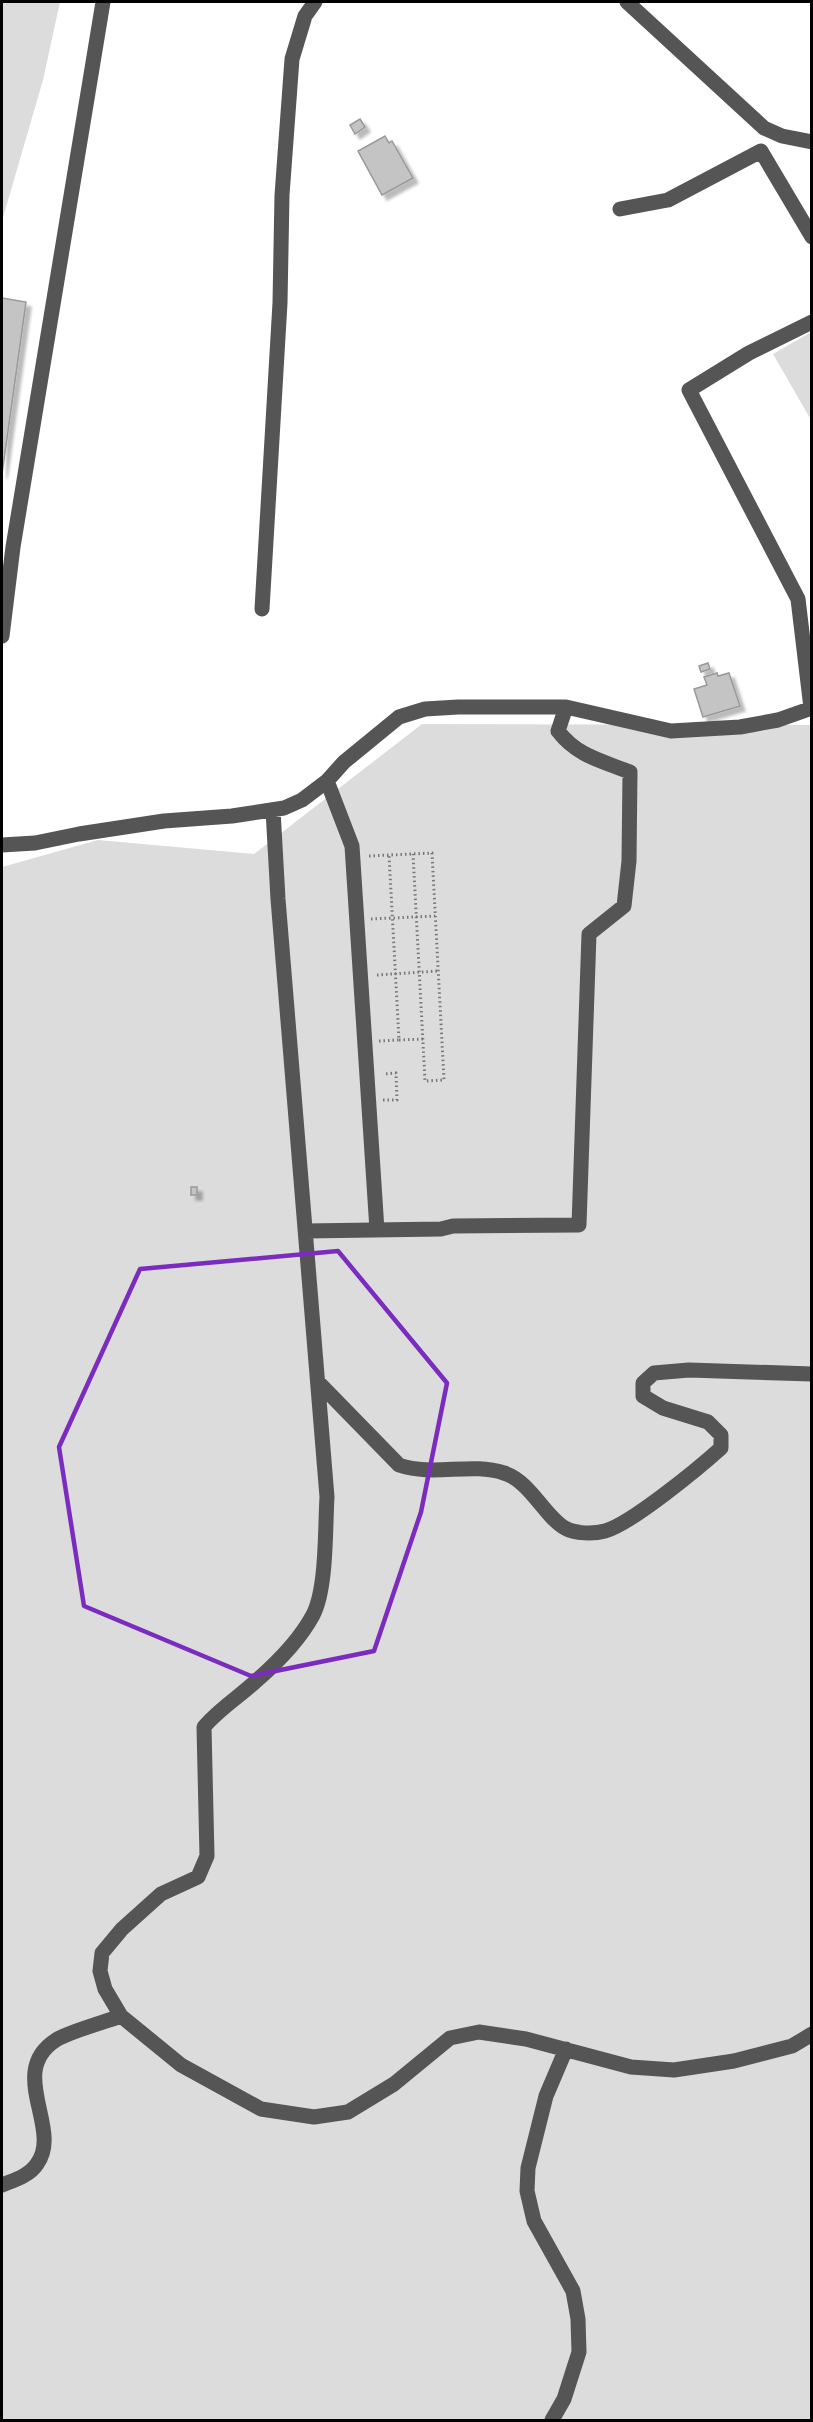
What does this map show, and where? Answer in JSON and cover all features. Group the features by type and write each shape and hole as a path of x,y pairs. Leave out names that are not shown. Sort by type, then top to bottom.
{"street":[{"path":"2,636 13,547 103,2"},
{"path":"262,609 280,303 282,195 292,59 305,16 315,2"},
{"path":"627,2 764,128 782,136 812,142"},
{"path":"620,209 668,200 761,150 812,237"},
{"path":"2,845 35,843 164,821 273,810 303,800 327,781 344,762 399,717 425,710 458,707 566,707 671,731 750,725 778,720 811,708 798,599 689,390 748,353 812,322"},
{"path":"306,1231 579,1225 589,934 624,906 629,861 630,772 577,751 566,741 558,731 566,707"},
{"path":"327,781 352,846 365,1042 377,1097 377,1230"},
{"path":"273,810 279,911 327,1497 321,1587 314,1614 288,1652 214,1715 204,1727 207,1856 198,1877 161,1894 122,1929 102,1953 100,1971 105,1989 121,2016 181,2065 261,2109 314,2117 348,2112 394,2084 450,2038 479,2032 526,2039 631,2067 674,2070 734,2061 792,2046 812,2034"},
{"path":"319,1383 399,1465 416,1471 487,1469 507,1473 528,1489 564,1528 577,1532 606,1531 631,1518 704,1464 721,1448 721,1435 708,1422 663,1408 643,1395 642,1383 654,1373 689,1370 812,1374"},
{"path":"2,2185 20,2179 38,2164 44,2145 34,2075 37,2060 56,2040 121,2016"},
{"path":"552,2421 564,2399 579,2352 578,2319 573,2291 534,2221 527,2191 527,2179 546,2096 566,2049"}],"path":[{"path":"352,857 432,853 444,1080 425,1081 413,854"},
{"path":"389,855 399,1040"},
{"path":"357,920 435,916"},
{"path":"361,976 438,971"},
{"path":"365,1042 423,1039"},
{"path":"377,1097 397,1100 396,1073 381,1074 381,1083"}],"highlighted area":[{"path":"338,1251 447,1383 421,1512 374,1651 251,1676 84,1606 59,1447 140,1269"}],"shaded area":[{"path":"2,2 60,2 43,80 2,221"},
{"path":"811,332 811,420 773,354"},
{"path":"422,724 811,725 811,2420 2,2420 2,867 98,840 254,854"}],"building":[{"path":"360,119 365,127 355,134 350,125"},
{"path":"385,136 389,143 392,141 413,178 382,195 358,151"},
{"path":"2,298 26,302 2,474"},
{"path":"708,663 710,669 701,672 699,666"},
{"path":"717,673 718,676 729,673 740,706 703,717 694,689 707,685 704,677"},
{"path":"191,1187 197,1187 197,1195 191,1195"}]}
